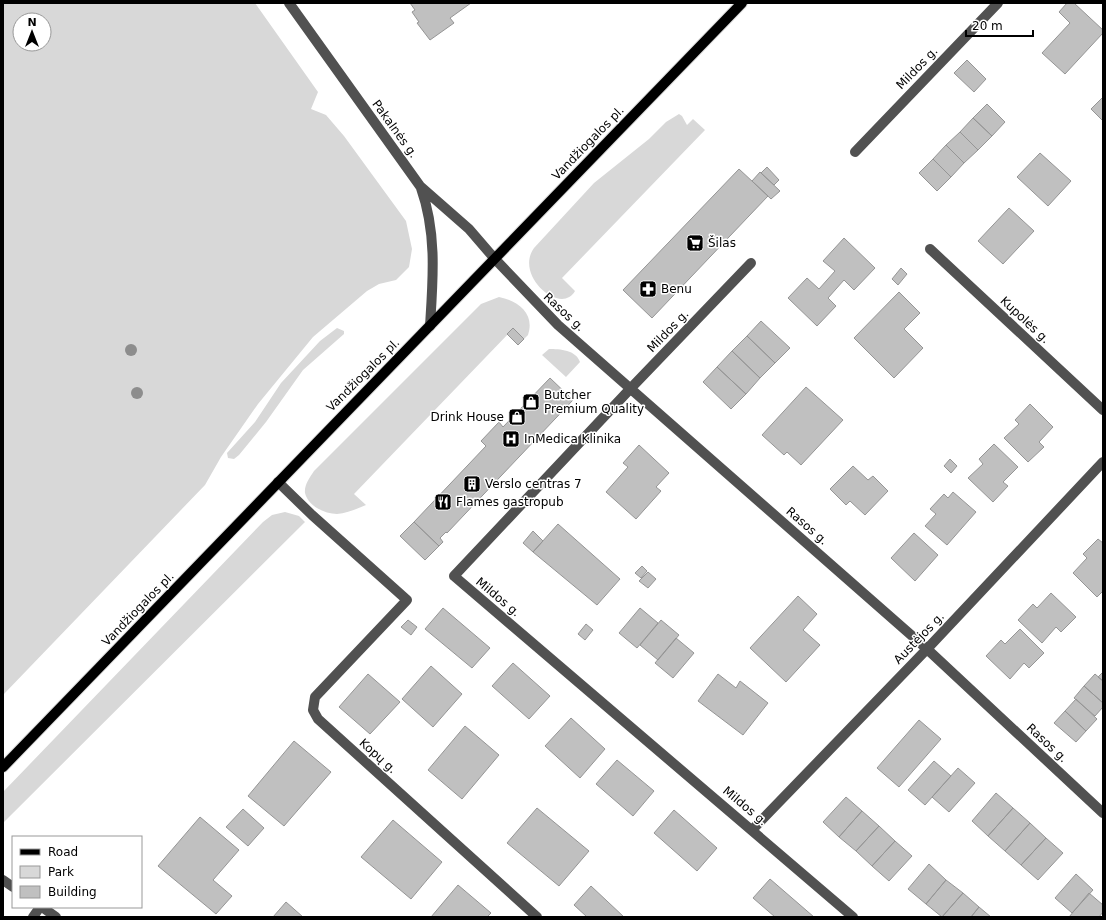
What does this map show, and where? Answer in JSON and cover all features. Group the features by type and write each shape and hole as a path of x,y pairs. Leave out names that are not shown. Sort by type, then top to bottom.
{"main road":[{"name":"Vandžiogalos pl.","path":"3,767 742,3"}],"street":[{"name":"Pakalnės g.","path":"289,3 420,186 469,229 494,258"},
{"name":"Mildos g.","path":"855,152 998,3"},
{"path":"420,186 428,210 432,242 430,326"},
{"name":"Kupolės g.","path":"930,249 1103,410"},
{"name":"Rasos g.","path":"494,258 558,325 927,649 1103,813"},
{"name":"Mildos g.","path":"751,263 630,388 454,576 853,917"},
{"name":"Austėjos g.","path":"752,830 927,649 1103,462"},
{"name":"Kopų g.","path":"278,482 312,515 407,600 315,697 313,710 318,719 537,917"},
{"path":"3,880 12,886"},
{"path":"33,917 40,908"},
{"path":"42,908 56,917"}],"green space":[{"path":"3,3 255,3 318,92 311,109 326,115 344,136 406,221 412,249 409,267 396,280 379,284 367,291 313,337 258,404 221,457 205,485 3,695"},
{"path":"679,114 682,116 687,125 693,119 705,130 562,278 575,291 568,297 560,299 551,296 534,281 530,270 529,259 534,248 594,183 649,139 666,122"},
{"path":"499,297 519,305 524,310 529,321 530,328 528,335 524,339 513,329 354,494 366,505 348,512 332,514 322,511 313,505 307,498 305,487 314,471 481,304"},
{"path":"337,328 344,331 344,334 303,370 266,422 239,455 234,459 228,458 227,453 255,422 281,383 320,341"},
{"path":"549,349 567,351 575,355 580,362 566,377 542,355"},
{"path":"285,512 299,516 305,522 3,823 3,792 263,522 272,515"}],"building":[{"path":"410,3 471,3 450,18 454,23 430,40 417,23 419,22 412,12 415,10"},
{"path":"1067,3 1074,3 1103,30 1103,33 1065,74 1042,53 1070,23 1059,12"},
{"path":"967,60 986,79 974,92 954,73"},
{"path":"1103,97 1103,121 1091,109"},
{"path":"987,104 1005,122 992,136 973,118"},
{"path":"973,118 992,136 978,150 960,132"},
{"path":"960,132 978,150 964,163 946,145"},
{"path":"946,145 964,163 951,177 933,159"},
{"path":"1040,153 1071,181 1048,206 1017,177"},
{"path":"933,159 951,177 937,191 919,173"},
{"path":"767,167 779,180 774,185 761,173"},
{"name":"Šilas","path":"739,169 768,196 652,318 623,290"},
{"path":"760,172 780,191 771,199 752,181"},
{"path":"1009,208 1034,231 1003,264 978,241"},
{"path":"844,238 875,268 854,290 844,280 828,298 836,306 817,326 788,298 807,278 819,289 835,271 823,261"},
{"path":"901,268 907,274 898,285 892,279"},
{"path":"899,292 920,313 904,329 923,348 894,378 854,338"},
{"path":"761,321 790,348 775,363 747,336"},
{"path":"513,328 524,339 518,345 507,334"},
{"path":"747,336 775,363 760,378 732,351"},
{"path":"732,351 760,378 746,394 717,367"},
{"path":"717,367 746,394 731,409 703,382"},
{"name":"Verslo centras 7","path":"550,378 573,400 447,533 446,532 440,538 443,542 439,546 414,522 486,446 481,441 499,422 503,427"},
{"path":"806,387 843,420 801,465 787,452 784,455 762,435"},
{"path":"1030,404 1053,427 1039,442 1044,447 1028,462 1004,438 1019,424 1015,420"},
{"path":"994,444 1018,467 1003,482 1008,486 993,502 968,478 983,464 979,459"},
{"path":"639,445 669,473 656,487 661,491 636,519 606,492 628,467 623,463"},
{"path":"950,459 957,466 951,473 944,466"},
{"path":"853,466 868,480 873,476 888,491 865,515 850,501 846,505 830,489"},
{"path":"953,492 976,512 947,545 925,526 936,514 930,509 944,494 948,498"},
{"path":"414,522 439,546 425,560 400,536"},
{"path":"558,524 620,579 597,605 533,552"},
{"path":"533,531 543,541 533,552 523,543"},
{"path":"914,533 938,555 915,581 891,558"},
{"path":"1098,539 1103,543 1103,591 1097,597 1073,573 1087,558 1083,554"},
{"path":"642,566 647,571 641,578 635,573"},
{"path":"648,572 656,579 648,588 639,581"},
{"path":"1051,593 1076,617 1061,632 1056,627 1042,643 1018,620 1033,604 1037,608"},
{"path":"798,596 817,614 803,630 820,645 786,682 750,648"},
{"path":"443,608 490,648 472,668 425,629"},
{"path":"640,608 658,623 637,648 619,633"},
{"path":"408,620 417,627 411,635 401,627"},
{"path":"661,620 679,635 658,660 640,645"},
{"path":"586,624 593,630 585,640 578,634"},
{"path":"1020,629 1044,653 1029,668 1024,663 1010,679 986,656 1001,640 1005,644"},
{"path":"676,638 694,653 673,678 655,663"},
{"path":"513,663 550,696 529,719 492,686"},
{"path":"431,666 462,694 433,727 402,699"},
{"path":"1103,672 1103,681 1098,677"},
{"path":"368,674 400,702 370,734 339,707"},
{"path":"718,674 736,688 740,681 768,703 743,735 698,701"},
{"path":"1095,674 1103,681 1103,703 1084,686"},
{"path":"1084,686 1103,703 1103,707 1095,716 1074,698"},
{"path":"1076,699 1097,719 1086,731 1065,711"},
{"path":"1065,711 1086,731 1076,742 1054,723"},
{"path":"571,718 605,749 580,778 545,746"},
{"path":"919,720 941,739 899,787 877,768"},
{"path":"465,726 499,755 462,799 428,770"},
{"path":"294,741 331,772 284,826 248,796"},
{"path":"617,760 654,791 633,816 596,784"},
{"path":"934,761 951,776 925,805 908,790"},
{"path":"958,768 975,783 949,812 932,797"},
{"path":"996,793 1013,808 988,836 972,821"},
{"path":"846,797 862,811 839,837 823,822"},
{"path":"537,808 589,851 559,886 507,843"},
{"path":"1013,808 1030,823 1005,851 988,836"},
{"path":"243,809 264,828 248,846 226,827"},
{"path":"674,810 717,848 697,871 654,833"},
{"path":"862,811 879,826 856,851 839,837"},
{"path":"200,817 239,850 213,880 232,896 216,914 158,866"},
{"path":"393,820 442,862 411,899 361,857"},
{"path":"1030,823 1046,838 1021,865 1005,851"},
{"path":"879,826 895,841 872,866 856,851"},
{"path":"1046,838 1063,853 1038,880 1021,865"},
{"path":"895,841 912,856 889,881 872,866"},
{"path":"929,864 946,880 926,904 908,889"},
{"path":"1076,874 1093,890 1072,913 1055,898"},
{"path":"770,879 814,917 775,917 753,898"},
{"path":"946,880 963,893 942,917 926,904"},
{"path":"458,885 491,913 487,917 431,917"},
{"path":"591,886 624,917 587,917 574,905"},
{"path":"963,893 979,907 971,917 942,917"},
{"path":"1089,893 1103,905 1103,912 1099,917 1069,917"},
{"path":"286,902 303,917 273,917"},
{"path":"979,907 991,917 971,917"}],"place":[{"name":"Šilas","path":"695,243"},
{"name":"Benu","path":"648,289"},
{"name":"Butcher Premium Quality","path":"531,402"},
{"name":"Drink House","path":"517,417"},
{"name":"InMedica Klinika","path":"511,439"},
{"name":"Verslo centras 7","path":"472,484"},
{"name":"Flames gastropub","path":"443,502"}]}
